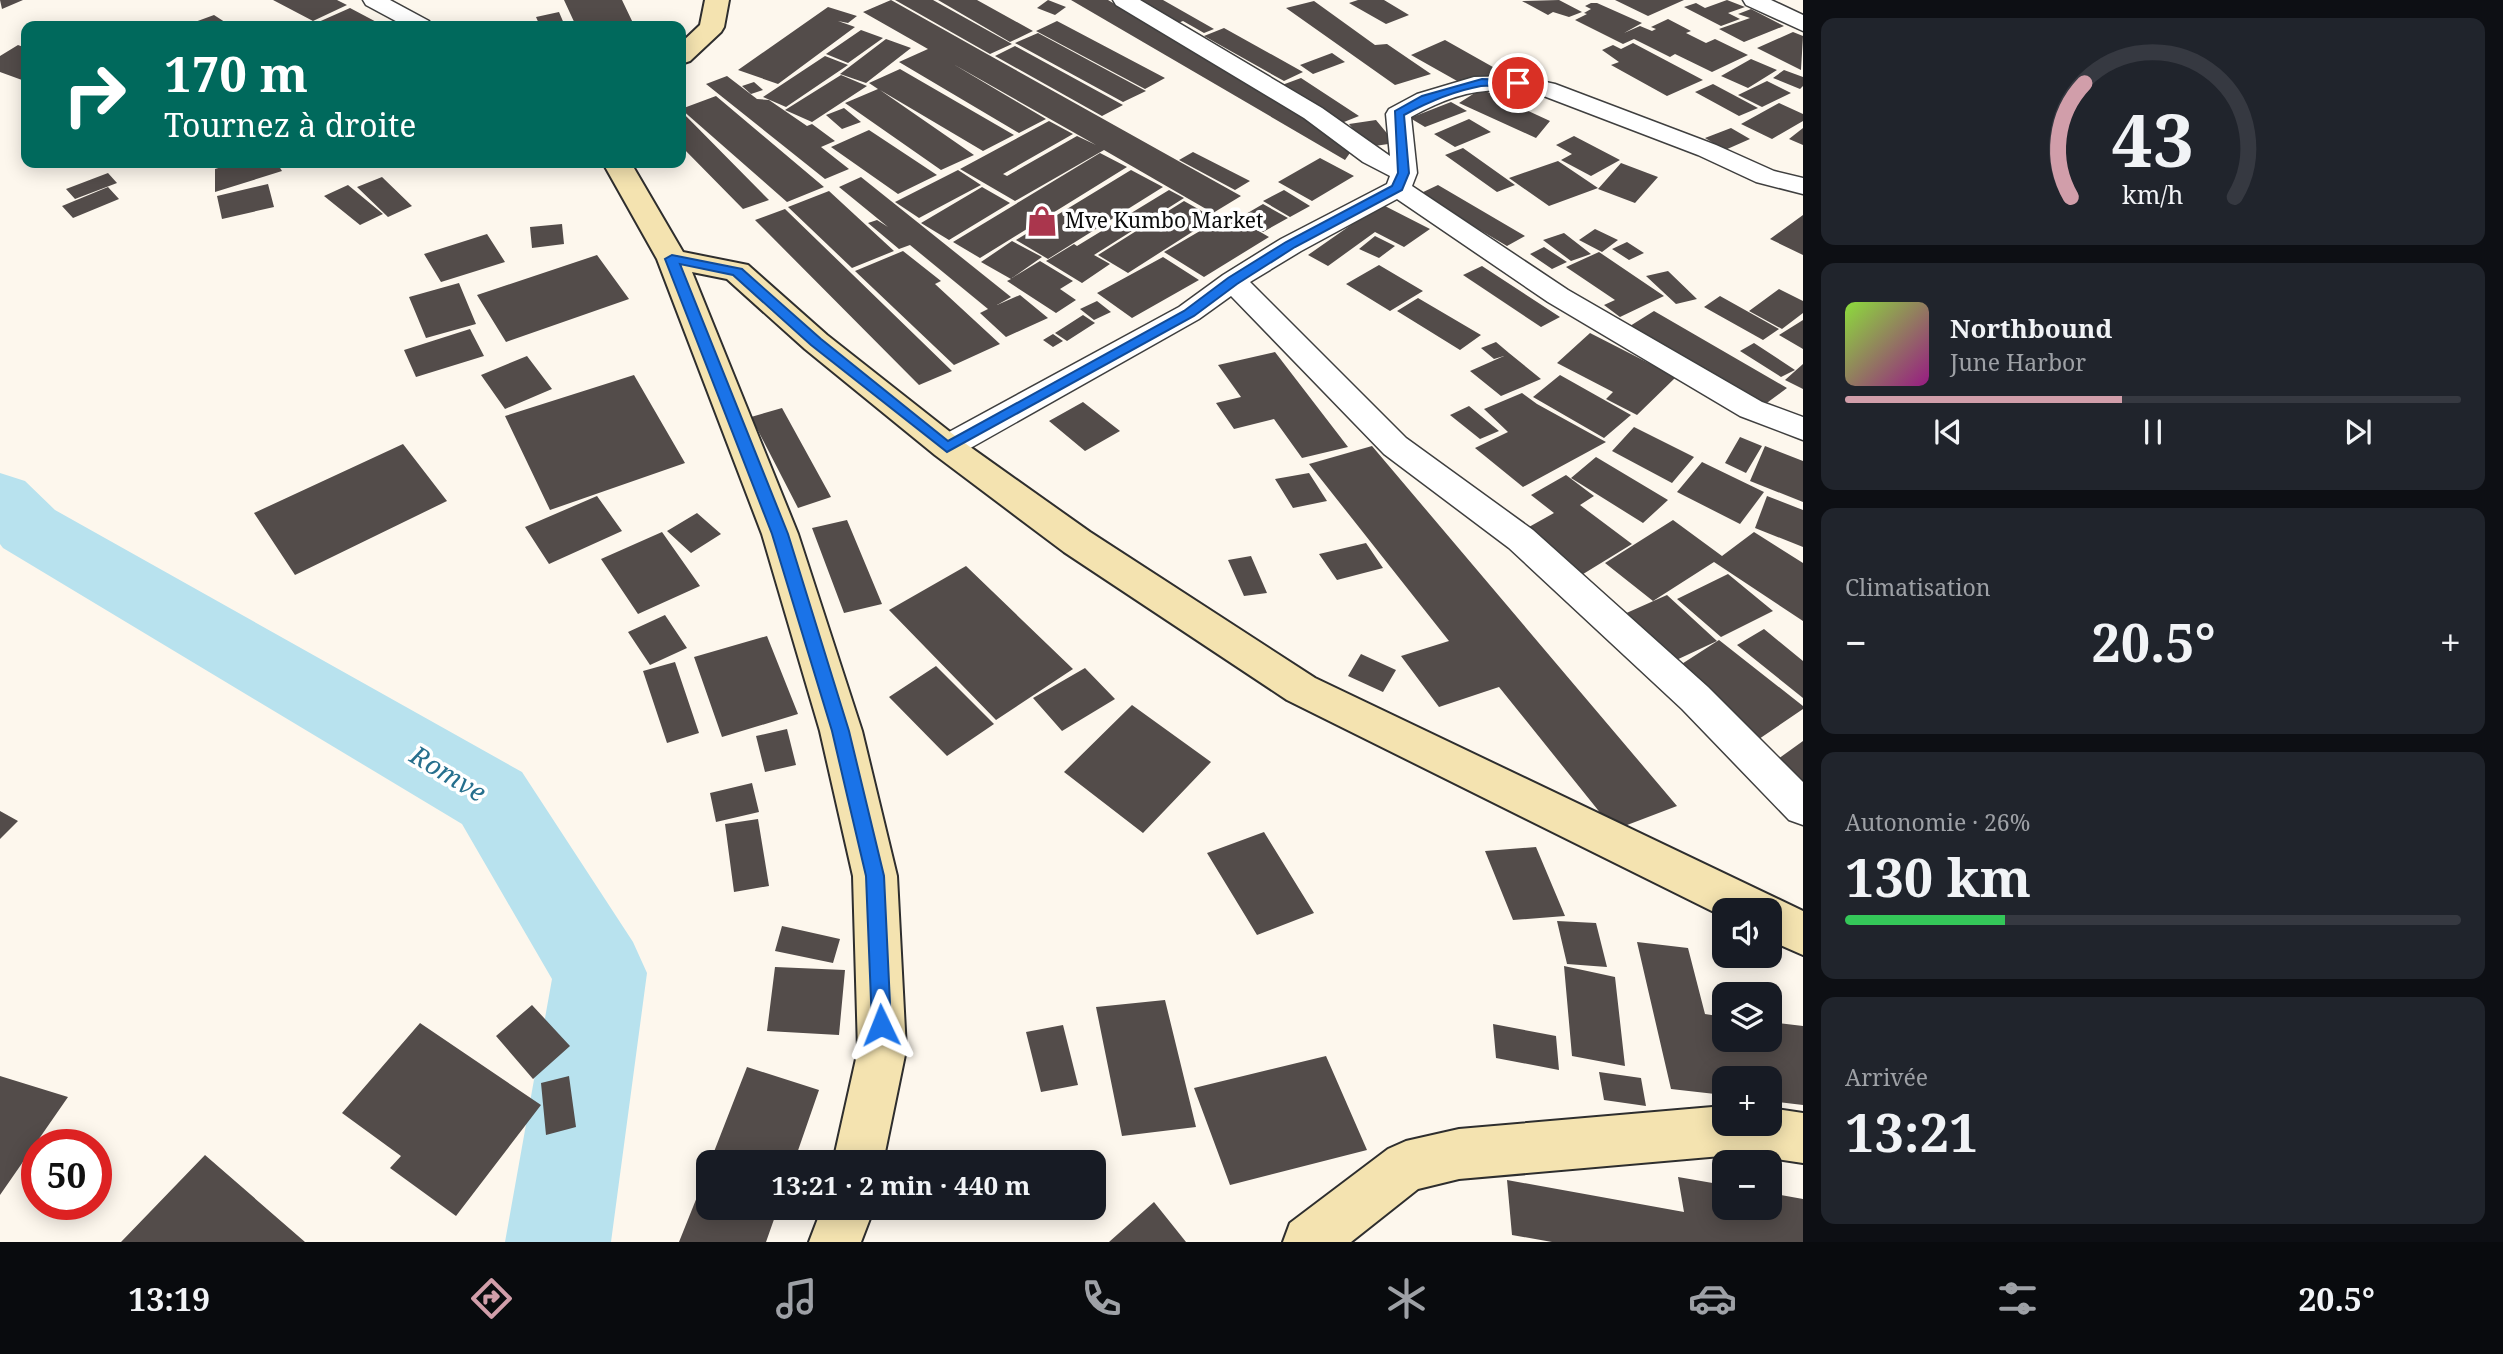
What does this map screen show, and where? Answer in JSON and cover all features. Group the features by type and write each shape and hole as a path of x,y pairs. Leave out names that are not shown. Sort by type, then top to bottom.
{"main road":[{"path":"686,51 712,27 717,0"},
{"path":"620,168 672,259 780,534 841,731 875,876 883,1049 861,1150"},
{"path":"672,259 737,272 816,342 947,447 1077,541 1301,689 1729,898"},
{"path":"1782,924 1803,934"},
{"path":"1309,1242 1406,1167 1459,1154 1744,1129 1803,1138"},
{"path":"835,1242 843,1220"}],"street":[{"path":"374,0 412,21"},
{"path":"1124,0 1313,113 1558,296 1751,409 1803,429"},
{"path":"1754,0 1803,24"},
{"path":"1401,181 1398,114 1426,99 1482,82 1518,83 1547,89 1707,150 1765,177 1803,186"},
{"path":"947,447 1189,313 1233,281 1401,181"},
{"path":"1233,281 1395,446 1521,539 1696,698 1803,808"}],"building":[{"path":"0,0 23,0 2,9"},
{"path":"273,0 337,0 347,5 313,21"},
{"path":"564,0 622,0 632,21 574,21"},
{"path":"891,0 1241,196 1213,213 1104,150 1015,201 960,169 1049,121 1073,134 1003,174 1007,176 1077,136 1096,145 953,64 1046,119 1019,133 899,62 928,49 863,12"},
{"path":"895,0 933,0 1012,44 990,54"},
{"path":"938,0 977,0 1033,31 1010,42"},
{"path":"1048,0 1066,7 1055,15 1037,8"},
{"path":"1071,0 1108,0 1345,138 1352,150 1345,160"},
{"path":"1137,0 1163,0 1214,29 1204,33 1183,21 1173,25"},
{"path":"1358,0 1384,0 1409,15 1386,24 1349,3"},
{"path":"1559,0 1582,12 1569,17 1553,12 1548,15 1522,1"},
{"path":"1615,0 1684,0 1648,16"},
{"path":"1727,0 1745,7 1728,13 1740,19 1721,26 1684,7 1696,3 1705,8"},
{"path":"1314,1 1375,45 1387,44 1431,74 1395,85 1286,8"},
{"path":"1597,3 1642,23 1624,33 1640,26 1652,31 1656,29 1651,27 1668,19 1691,31 1686,33 1706,43 1715,39 1748,55 1712,72 1675,54 1670,57 1634,39 1623,44 1575,20 1587,14 1584,13 1591,9 1585,6"},
{"path":"828,7 857,16 848,23 838,21 855,27 778,84 738,70"},
{"path":"350,8 375,21 321,21"},
{"path":"1751,9 1784,26 1744,42 1719,29 1750,18 1738,14"},
{"path":"559,12 563,21 538,21 536,17"},
{"path":"214,15 223,21 198,21"},
{"path":"1057,21 1165,78 1145,89 1036,31"},
{"path":"1224,28 1303,72 1284,81 1204,36"},
{"path":"861,30 883,38 848,63 826,54"},
{"path":"1793,32 1803,36 1801,70 1757,48"},
{"path":"1038,33 1146,91 1123,102 1015,43"},
{"path":"886,39 911,48 866,83 840,74"},
{"path":"1445,40 1500,71 1466,86 1411,55"},
{"path":"1633,43 1703,80 1667,96 1611,65 1619,62 1602,50 1613,45 1621,49"},
{"path":"18,45 21,46 21,80 0,72 0,56"},
{"path":"1015,46 1123,105 1102,116 995,56"},
{"path":"1332,53 1345,62 1313,74 1300,65"},
{"path":"825,56 848,65 786,107 763,97"},
{"path":"1751,59 1777,70 1748,88 1721,76"},
{"path":"900,69 1014,135 983,151 880,90 974,155 941,170 845,103 878,89 869,83"},
{"path":"1784,70 1803,77 1803,86 1800,89 1773,78"},
{"path":"841,75 867,86 812,122 785,110"},
{"path":"727,76 757,99 769,100 807,126 812,124 835,141 821,147 849,169 825,179 706,84"},
{"path":"1301,78 1359,116 1339,124 1282,85"},
{"path":"1767,81 1791,93 1762,107 1738,95"},
{"path":"754,82 763,90 751,94 742,86"},
{"path":"1713,84 1758,108 1739,116 1695,92"},
{"path":"1481,89 1550,121 1536,138 1459,103"},
{"path":"716,96 824,187 787,202 686,113 686,107"},
{"path":"1451,102 1467,111 1425,127 1410,118"},
{"path":"1779,103 1803,114 1803,121 1772,139 1741,124"},
{"path":"844,108 861,122 842,129 826,115"},
{"path":"686,116 769,200 743,209 686,151"},
{"path":"1469,119 1491,132 1455,147 1434,134"},
{"path":"1376,120 1395,143 1368,147 1349,124"},
{"path":"1731,128 1750,139 1725,150 1705,138"},
{"path":"1803,128 1803,145 1789,139"},
{"path":"869,130 937,175 898,194 831,147"},
{"path":"1574,136 1620,160 1591,176 1561,160 1572,154 1556,145"},
{"path":"1463,148 1515,185 1497,192 1445,155"},
{"path":"1193,152 1250,181 1235,190 1179,160"},
{"path":"1100,153 1127,167 980,258 953,242"},
{"path":"1320,158 1354,176 1312,201 1278,182"},
{"path":"1558,161 1598,188 1549,206 1509,178"},
{"path":"1621,163 1658,177 1635,203 1598,189"},
{"path":"280,168 282,171 215,192 215,169"},
{"path":"958,170 981,185 919,218 895,202"},
{"path":"1131,170 1163,187 1048,259 1016,240"},
{"path":"108,173 117,183 75,199 66,189"},
{"path":"382,177 412,206 388,217 357,187"},
{"path":"861,177 1011,297 997,305 1020,295 1048,318 1006,337 980,313 988,309 910,245 899,249 868,223 877,220 888,227 839,187"},
{"path":"268,184 274,207 222,219 217,196"},
{"path":"348,185 383,214 360,225 324,196"},
{"path":"1438,185 1525,236 1507,246 1419,194"},
{"path":"108,187 119,199 73,218 62,206"},
{"path":"982,187 1010,203 949,240 921,223"},
{"path":"1169,190 1184,198 1094,255 1110,264 1082,283 1046,261 1074,244 1077,246"},
{"path":"1284,190 1310,206 1290,217 1263,201"},
{"path":"829,191 894,251 852,268 788,207"},
{"path":"1184,201 1214,218 1128,273 1098,255"},
{"path":"1263,204 1288,218 1263,232 1239,218"},
{"path":"1381,204 1430,229 1404,247 1375,232 1328,266 1308,255"},
{"path":"785,209 952,371 919,385 755,220"},
{"path":"1229,214 1269,237 1204,277 1164,252"},
{"path":"1803,215 1803,255 1770,239"},
{"path":"562,224 564,244 532,248 530,227"},
{"path":"1595,229 1618,240 1602,252 1579,240"},
{"path":"1564,233 1591,254 1571,261 1543,240"},
{"path":"487,234 505,262 441,282 424,254"},
{"path":"1375,236 1395,246 1379,258 1359,249"},
{"path":"1012,241 1042,257 1012,278 1040,261 1073,281 1060,289 1076,300 1056,313 1007,281 1011,279 981,262"},
{"path":"1627,242 1644,253 1629,260 1612,249"},
{"path":"1544,247 1567,262 1552,269 1530,254"},
{"path":"903,251 941,281 935,284 1000,344 954,365 855,271"},
{"path":"1599,252 1664,296 1620,317 1604,305 1615,300 1566,267"},
{"path":"597,255 629,299 506,342 477,295"},
{"path":"1163,257 1199,280 1132,318 1097,293"},
{"path":"1379,265 1423,291 1390,311 1346,284"},
{"path":"1482,266 1560,317 1541,327 1463,275"},
{"path":"1668,271 1697,299 1676,304 1646,276"},
{"path":"459,283 476,324 426,338 409,297"},
{"path":"1779,289 1803,301 1803,313 1782,329 1749,311"},
{"path":"1720,296 1779,329 1763,340 1704,307"},
{"path":"1418,298 1481,335 1460,350 1397,311"},
{"path":"1097,301 1111,312 1094,320 1080,309"},
{"path":"1654,311 1787,388 1764,405 1630,326"},
{"path":"1083,315 1095,323 1067,341 1055,333"},
{"path":"1803,320 1803,349 1779,335"},
{"path":"470,329 484,356 416,377 404,350"},
{"path":"1590,333 1676,377 1637,415 1606,399 1613,392 1557,363"},
{"path":"1053,334 1063,341 1053,347 1043,340"},
{"path":"1496,342 1541,379 1501,396 1470,371 1504,356 1494,359 1481,348"},
{"path":"1754,343 1795,370 1781,377 1740,351"},
{"path":"1275,352 1348,447 1302,458 1274,419 1234,429 1216,403 1241,397 1218,365"},
{"path":"527,356 552,389 505,409 481,375"},
{"path":"1803,364 1803,389 1785,380"},
{"path":"634,375 685,463 550,510 505,416"},
{"path":"1560,375 1631,415 1604,438 1533,397"},
{"path":"1522,393 1606,442 1523,487 1475,448 1508,432 1484,409"},
{"path":"1083,402 1120,431 1085,451 1049,421"},
{"path":"1469,406 1499,431 1480,439 1450,415"},
{"path":"782,408 831,497 798,508 751,417"},
{"path":"1634,427 1694,457 1672,483 1612,451"},
{"path":"1740,437 1762,446 1746,473 1725,463"},
{"path":"403,444 447,501 295,575 254,513"},
{"path":"1372,446 1677,806 1614,830 1499,687 1439,707 1401,656 1449,641 1309,464"},
{"path":"1765,446 1803,461 1803,502 1750,481"},
{"path":"1596,457 1668,500 1643,523 1571,478"},
{"path":"1702,462 1764,492 1740,524 1677,492"},
{"path":"1309,473 1327,501 1293,508 1275,479"},
{"path":"1566,475 1594,496 1580,505 1632,544 1575,579 1518,533 1554,513 1531,495"},
{"path":"597,496 622,531 549,564 525,527"},
{"path":"1767,496 1803,510 1803,547 1755,528"},
{"path":"697,513 721,534 691,553 667,531"},
{"path":"847,520 882,604 844,613 812,528"},
{"path":"1673,520 1722,556 1754,532 1803,563 1803,621 1714,562 1653,601 1605,563"},
{"path":"662,532 700,586 638,614 601,559"},
{"path":"1366,543 1383,568 1337,580 1319,554"},
{"path":"1251,556 1267,593 1244,596 1228,560"},
{"path":"966,566 1073,669 996,720 889,610"},
{"path":"1728,574 1773,611 1721,637 1677,599"},
{"path":"1667,595 1717,641 1672,662 1622,615"},
{"path":"665,615 687,648 650,665 628,632"},
{"path":"1764,629 1803,661 1803,698 1737,645"},
{"path":"767,636 798,714 722,737 694,657"},
{"path":"1719,640 1803,706 1803,709 1759,739 1674,669"},
{"path":"1361,654 1396,670 1383,692 1348,676"},
{"path":"675,662 699,733 667,743 643,671"},
{"path":"936,666 994,724 947,756 889,697"},
{"path":"1085,668 1115,699 1062,731 1033,698"},
{"path":"1132,705 1211,762 1143,833 1064,772"},
{"path":"787,729 796,765 765,772 756,736"},
{"path":"1803,741 1803,785 1774,762"},
{"path":"752,783 759,812 716,822 710,793"},
{"path":"0,811 18,821 0,839"},
{"path":"758,819 769,886 734,892 725,824"},
{"path":"1264,832 1314,913 1257,935 1207,853"},
{"path":"1536,847 1565,916 1513,920 1485,851"},
{"path":"1557,921 1596,923 1607,967 1567,964"},
{"path":"782,926 840,939 833,963 775,951"},
{"path":"1637,942 1688,948 1705,1014 1712,1015 1712,1052 1782,1052 1782,1024 1803,1026 1803,1105 1782,1103 1782,1066 1712,1066 1712,1094 1671,1089"},
{"path":"1564,966 1615,977 1625,1066 1572,1056"},
{"path":"775,967 845,970 839,1035 767,1031"},
{"path":"1165,1000 1196,1127 1122,1136 1096,1007"},
{"path":"532,1005 570,1046 533,1079 496,1036"},
{"path":"420,1023 541,1105 456,1216 390,1168 401,1156 342,1113"},
{"path":"1493,1024 1556,1036 1559,1070 1496,1058"},
{"path":"1063,1025 1078,1085 1041,1092 1026,1032"},
{"path":"1326,1056 1367,1150 1230,1185 1194,1088"},
{"path":"747,1067 819,1090 798,1150 715,1150"},
{"path":"1599,1072 1641,1078 1646,1106 1604,1100"},
{"path":"0,1076 68,1097 46,1129 21,1129 21,1165 0,1195"},
{"path":"569,1076 576,1127 546,1135 541,1083"},
{"path":"205,1155 305,1242 121,1242"},
{"path":"1678,1177 1712,1183 1712,1220 1782,1220 1782,1195 1803,1199 1803,1242 1552,1242 1512,1235 1507,1180 1684,1212"},
{"path":"696,1200 696,1220 774,1220 766,1242 679,1242"},
{"path":"1154,1202 1186,1242 1109,1242"}],"waterway":[{"name":"Romve","path":"0,499 29,529 492,798 600,973 558,1242"}],"place":[{"name":"Mve Kumbo Market","path":"1042,221"}],"route":[{"path":"881,1025 875,876 841,731 780,534 672,259 737,272 816,342 947,447 1189,313 1233,281 1291,245 1398,188 1404,173 1398,114 1426,99 1482,82 1518,83"}]}
